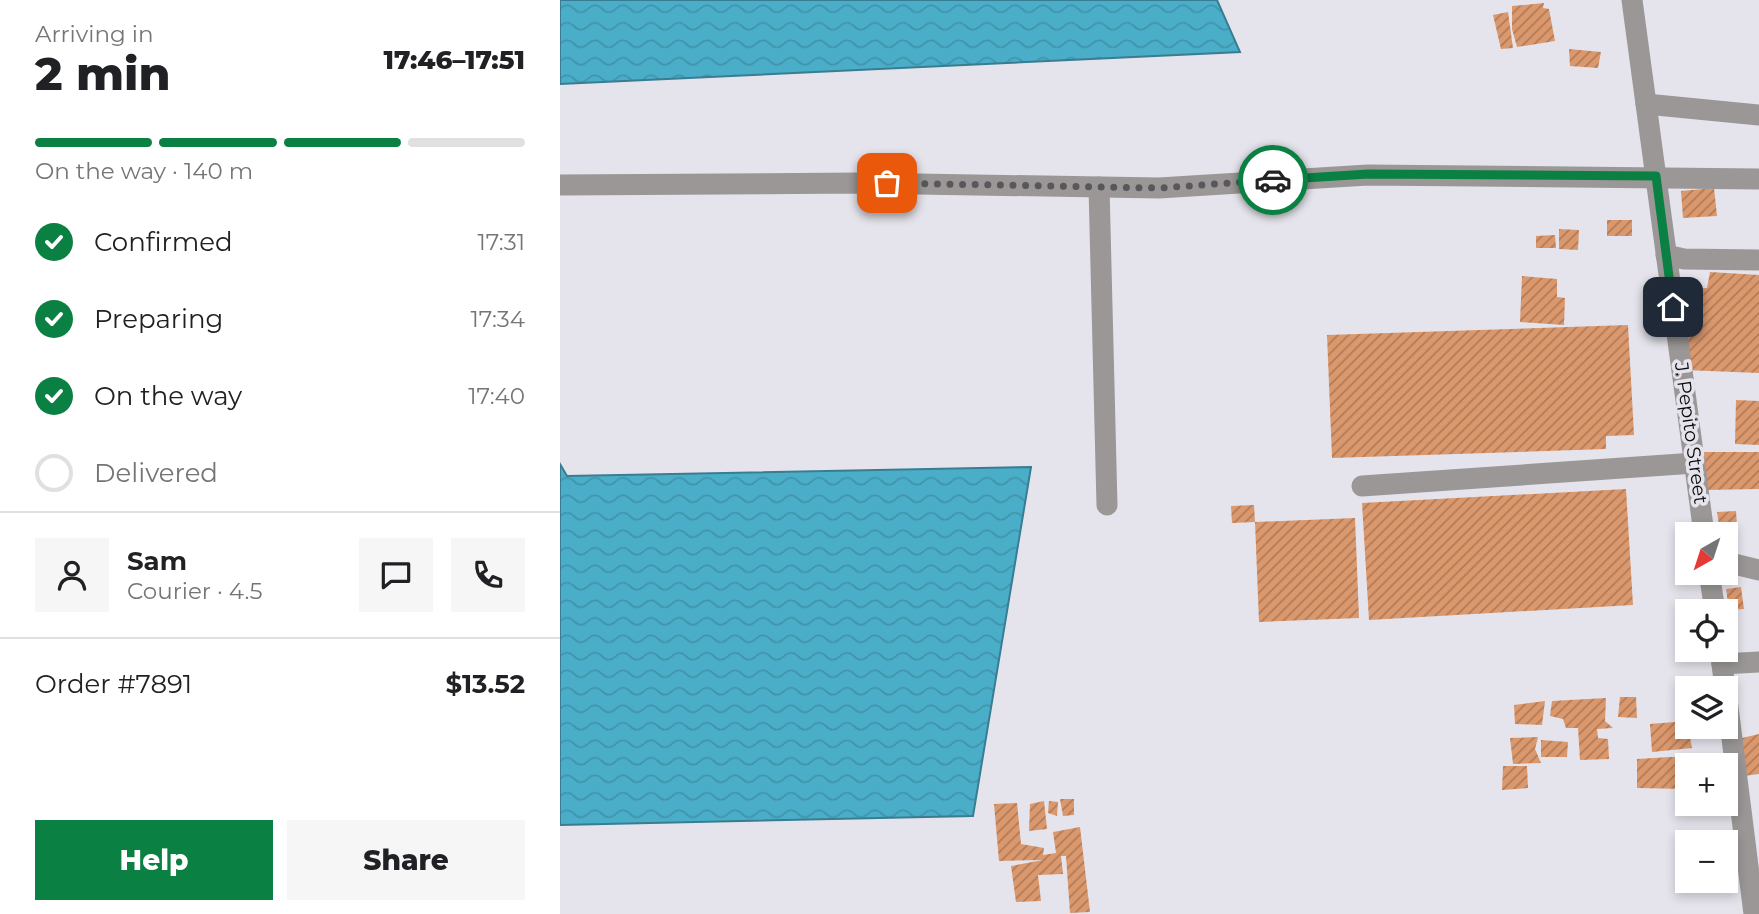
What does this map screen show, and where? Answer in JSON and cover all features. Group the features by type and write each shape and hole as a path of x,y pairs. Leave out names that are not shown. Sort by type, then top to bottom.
{"street":[{"name":"J. Pepito Street","path":"1632,0 1702,522"},
{"path":"1646,103 1759,115"},
{"path":"560,186 860,183 1159,188 1368,174 1759,179"},
{"path":"1099,187 1107,505"},
{"path":"1666,255 1684,259 1759,260"},
{"path":"1362,486 1695,463"},
{"path":"1738,565 1759,570"},
{"path":"1738,659 1759,662"},
{"path":"1738,778 1759,777"},
{"path":"1738,784 1754,872 1755,911"}],"water":[{"path":"560,0 1217,0 1240,52 560,84"},
{"path":"560,464 567,476 1031,467 973,816 560,825"}],"building":[{"path":"1544,3 1543,8 1549,9 1555,41 1517,47 1512,29 1512,6"},
{"path":"1508,12 1513,48 1501,49 1493,15"},
{"path":"1569,49 1601,52 1598,68 1570,66"},
{"path":"1714,188 1717,216 1683,218 1681,191"},
{"path":"1607,220 1632,220 1632,236 1607,236"},
{"path":"1559,229 1579,230 1578,250 1559,249"},
{"path":"1555,235 1556,248 1536,248 1536,236"},
{"path":"1710,272 1759,275 1759,373 1684,370 1681,289 1707,288"},
{"path":"1522,276 1557,279 1557,297 1565,298 1564,325 1520,322"},
{"path":"1628,325 1634,435 1606,436 1606,449 1332,458 1327,335"},
{"path":"1736,400 1759,401 1759,445 1735,444"},
{"path":"1699,452 1759,452 1759,489 1705,490"},
{"path":"1626,489 1633,605 1369,620 1362,503"},
{"path":"1254,505 1255,522 1232,523 1231,506"},
{"path":"1736,511 1737,522 1719,522 1717,512"},
{"path":"1355,518 1359,618 1259,622 1255,522"},
{"path":"1741,587 1744,609 1738,609 1738,599 1727,599 1726,589"},
{"path":"1620,697 1636,697 1637,718 1618,717"},
{"path":"1606,698 1605,721 1613,728 1597,729 1598,738 1608,739 1609,759 1580,760 1578,728 1566,728 1563,719 1550,716 1552,701"},
{"path":"1545,701 1542,725 1515,724 1514,705"},
{"path":"1675,722 1675,739 1690,739 1692,748 1652,752 1650,724"},
{"path":"1759,734 1759,774 1744,776 1742,738"},
{"path":"1538,737 1535,749 1541,763 1513,764 1510,738"},
{"path":"1541,740 1568,742 1567,757 1541,757"},
{"path":"1675,757 1675,789 1637,788 1637,759"},
{"path":"1503,766 1527,766 1528,788 1502,790"},
{"path":"1060,799 1074,799 1074,815 1063,816"},
{"path":"1044,801 1047,829 1029,831 1030,804"},
{"path":"1049,801 1058,802 1057,816 1048,813"},
{"path":"1017,803 1021,844 1044,848 1043,855 1056,853 1053,832 1080,827 1090,912 1070,913 1066,856 1061,856 1063,874 1038,875 1041,901 1016,902 1011,866 1043,860 999,861 994,804"}],"way so far":[{"path":"887,183 1159,188 1273,180"}],"route":[{"path":"1273,180 1368,174 1656,176 1673,307"}]}
